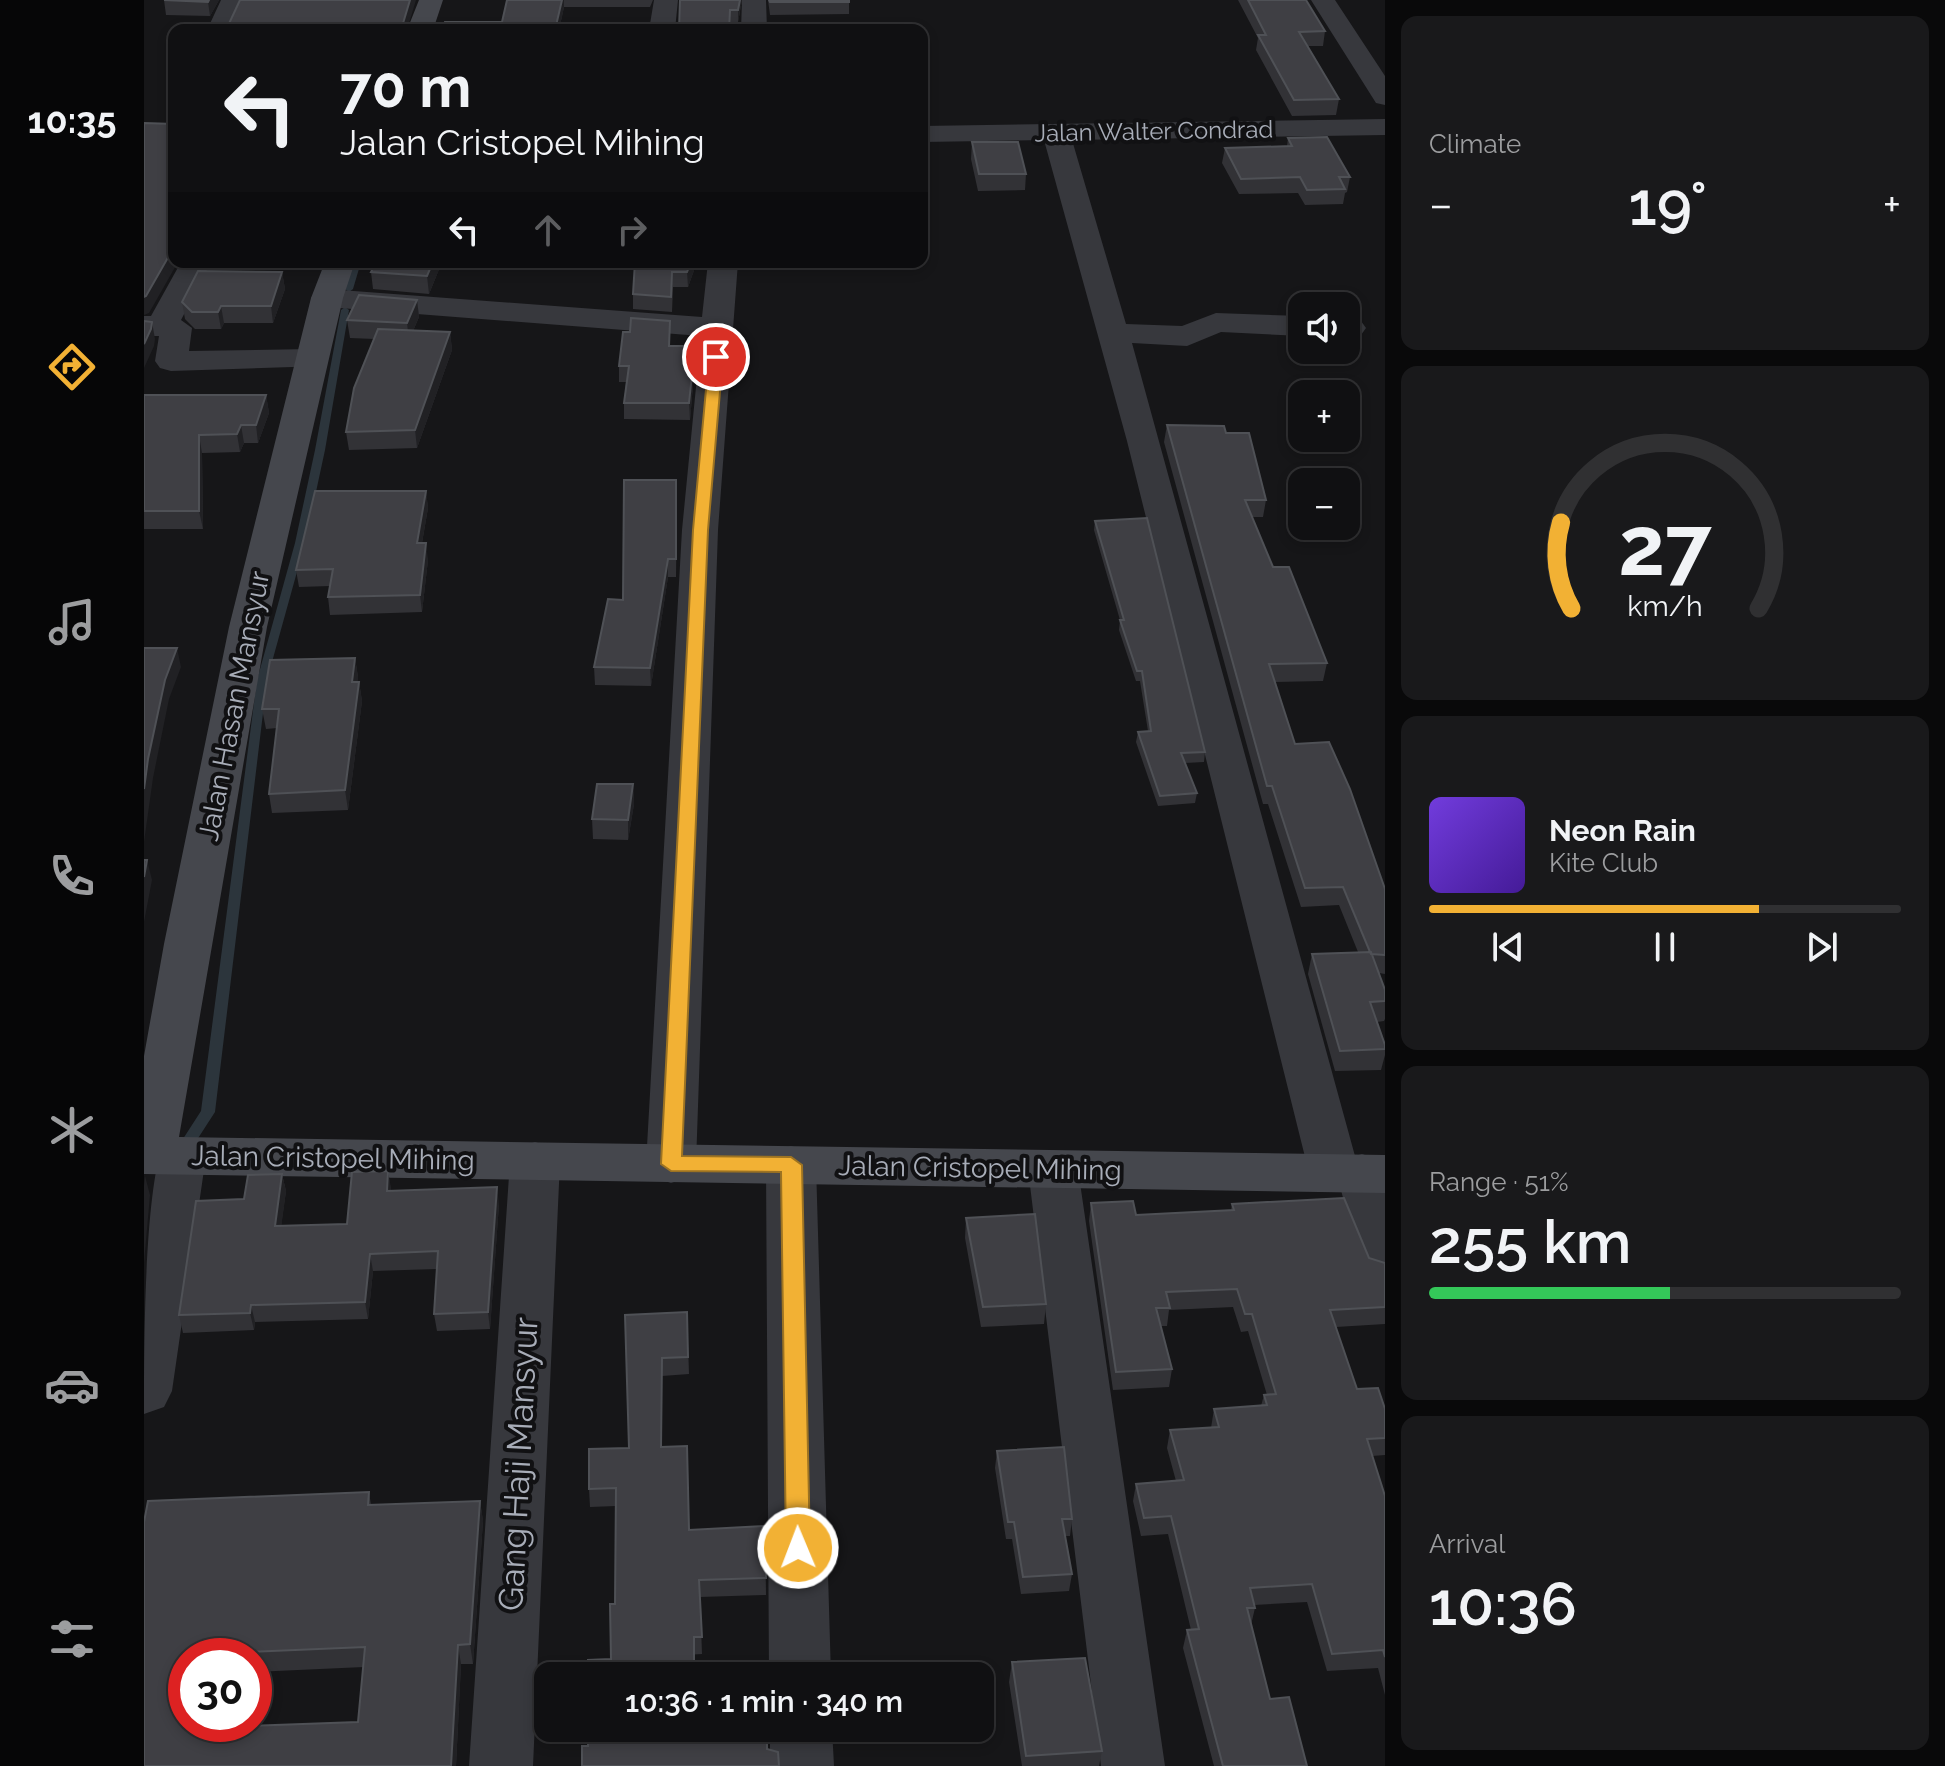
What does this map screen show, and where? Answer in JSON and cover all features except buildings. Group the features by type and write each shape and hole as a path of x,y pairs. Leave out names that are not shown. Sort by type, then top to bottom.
{"street":[{"path":"223,24 233,0"},
{"path":"422,24 431,0"},
{"path":"663,24 666,0"},
{"path":"754,0 754,24"},
{"path":"1323,0 1385,97"},
{"name":"Jalan Walter Condrad","path":"928,134 1385,127"},
{"path":"1056,133 1385,1260"},
{"path":"192,268 153,326 176,328 171,361 312,359"},
{"path":"671,1164 700,530 723,268"},
{"path":"333,280 718,328"},
{"name":"Jalan Hasan Mansyur","path":"159,1155 187,944 248,627 333,280"},
{"path":"1113,333 1187,336 1216,322 1288,325"},
{"path":"144,1391 159,1155"},
{"name":"Jalan Cristopel Mihing","path":"159,1155 1360,1173"},
{"name":"Gang Haji Mansyur","path":"501,1766 535,1161"},
{"path":"791,1165 800,1662"},
{"path":"1053,1169 1133,1766"},
{"path":"801,1742 802,1766"}],"waterway":[{"path":"349,289 355,268"},
{"path":"188,1142 208,1112 262,680 300,543 345,310"}],"route":[{"path":"716,357 700,530 671,1164 791,1165 798,1548"}]}
